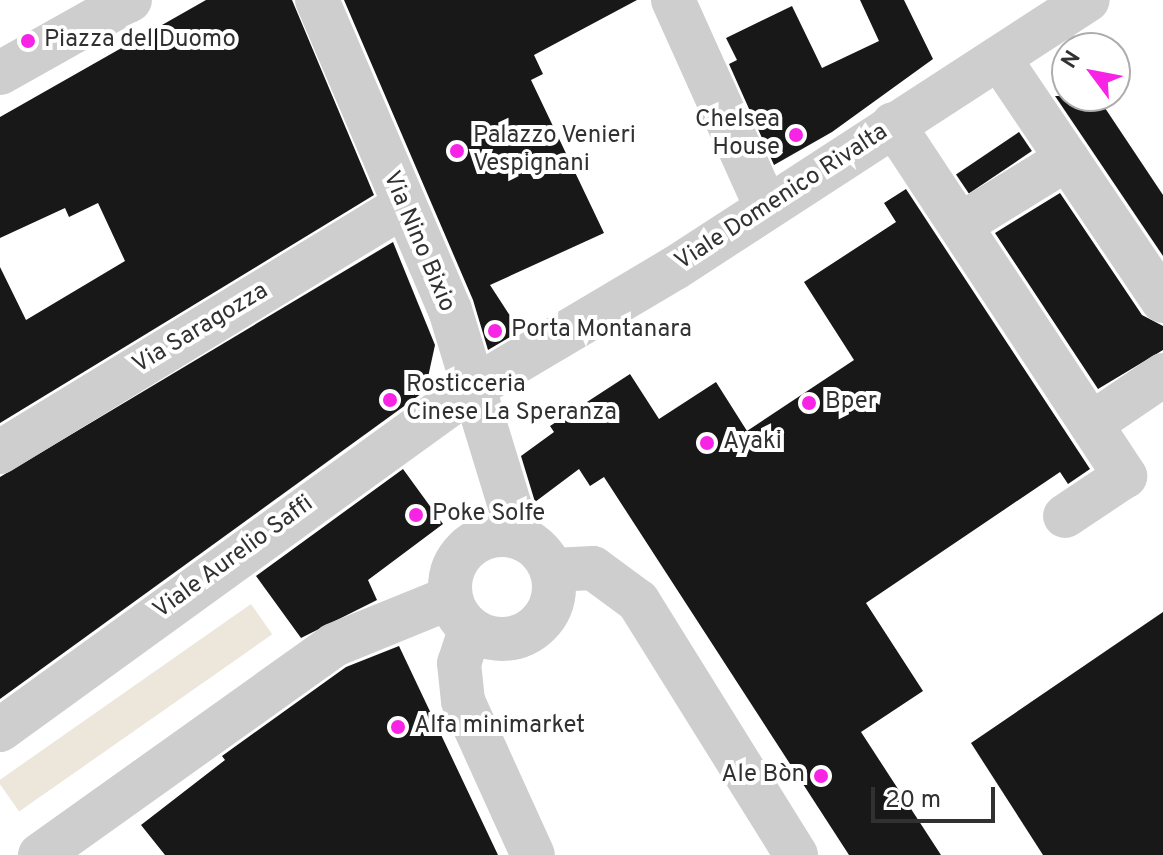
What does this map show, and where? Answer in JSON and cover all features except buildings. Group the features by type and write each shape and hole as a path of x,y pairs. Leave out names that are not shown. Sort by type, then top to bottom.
{"street":[{"path":"0,73 130,0"},
{"name":"Via Nino Bixio","path":"317,0 402,207 450,310 471,389 519,536"},
{"path":"673,0 765,205"},
{"name":"Viale Domenico Rivalta","path":"471,389 661,277 765,205 1088,0"},
{"path":"999,58 1163,301"},
{"path":"893,124 1125,476 1065,516"},
{"path":"960,225 1067,159"},
{"name":"Via Saragozza","path":"0,452 402,207"},
{"path":"1091,424 1163,375"},
{"name":"Viale Aurelio Saffi","path":"0,730 471,389"},
{"path":"40,855 334,645 460,614 501,640 528,633 551,608 553,570 540,549 519,536 478,539 457,558 460,614 459,663 463,701 533,855"},
{"path":"553,570 593,568 638,601 796,855"}],"shaded area":[{"path":"251,604 272,634 19,812 0,780"}],"place":[{"name":"Piazza del Duomo","path":"28,41"},
{"name":"Chelsea House","path":"796,135"},
{"name":"Palazzo Venieri Vespignani","path":"457,151"},
{"name":"Porta Montanara","path":"495,331"},
{"name":"Rosticceria Cinese La Speranza","path":"390,400"},
{"name":"Bper","path":"809,403"},
{"name":"Ayaki","path":"707,443"},
{"name":"Poke Solfe","path":"416,515"},
{"name":"Alfa minimarket","path":"398,727"},
{"name":"Ale Bòn","path":"821,776"}]}
